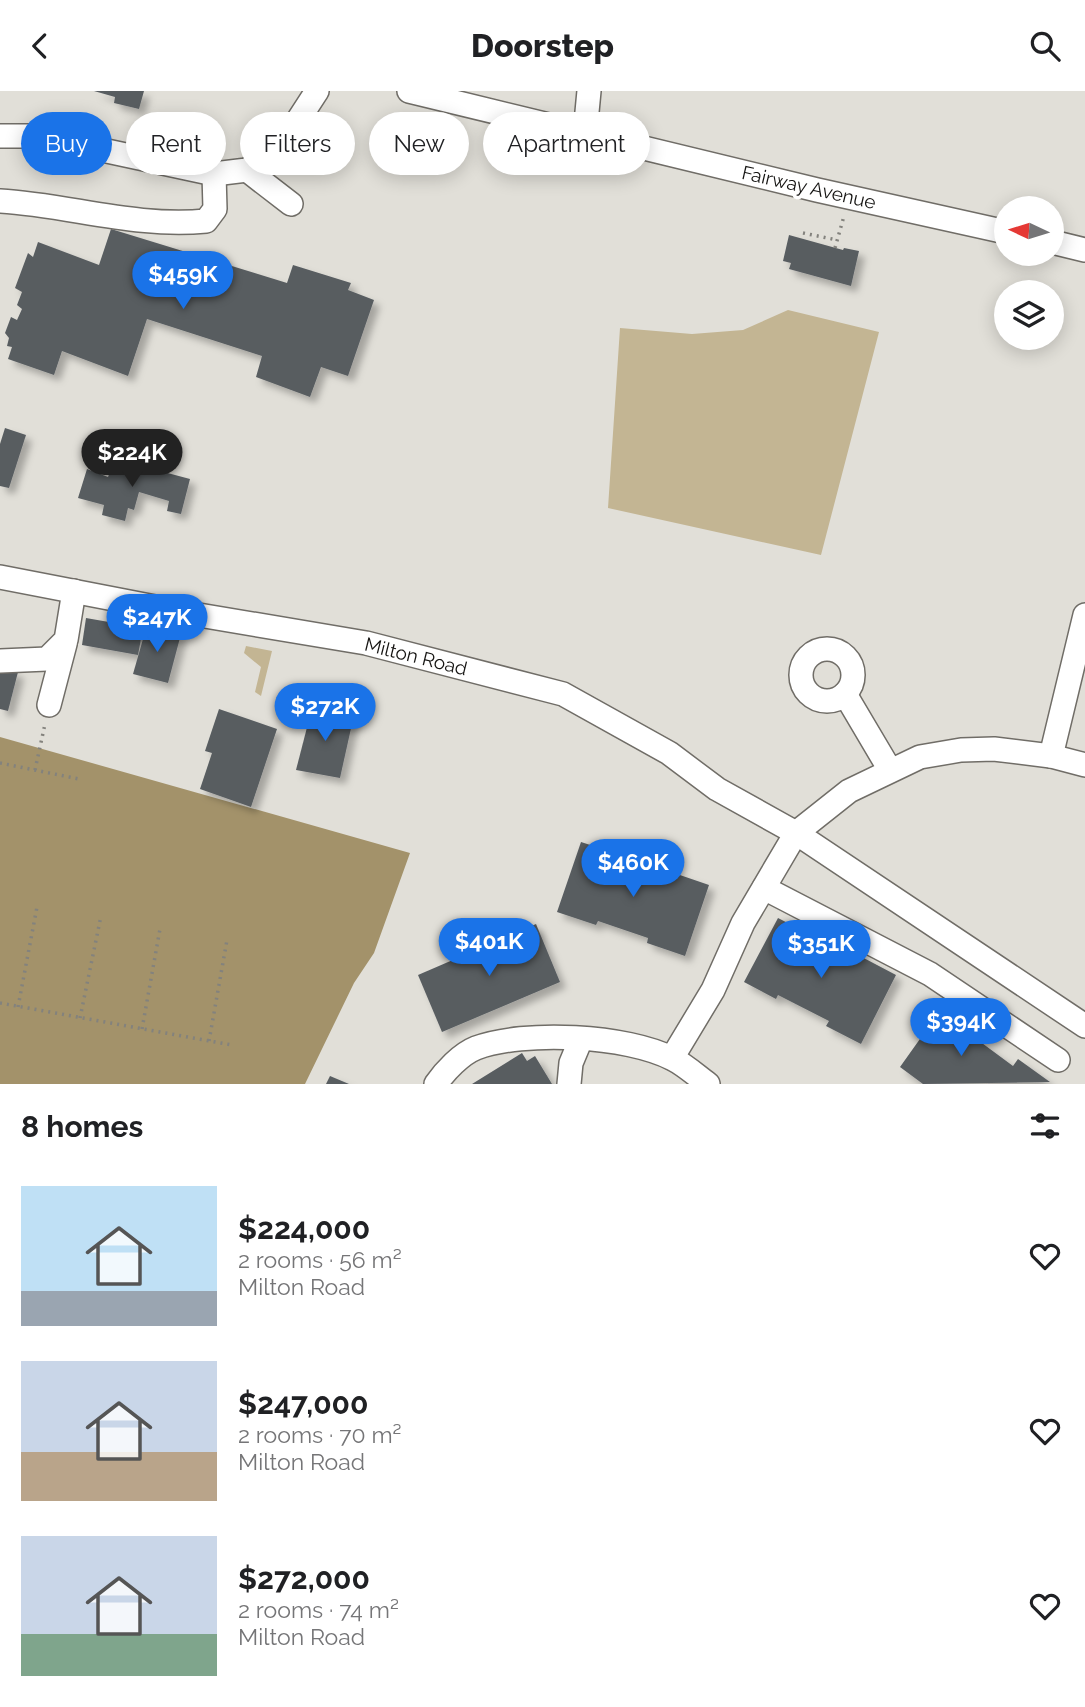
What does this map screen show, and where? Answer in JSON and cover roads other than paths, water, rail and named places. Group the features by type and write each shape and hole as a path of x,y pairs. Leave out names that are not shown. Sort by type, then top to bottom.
{"street":[{"path":"303,112 317,91"},
{"name":"Fairway Avenue","path":"409,91 499,112"},
{"path":"586,112 589,91"},
{"path":"0,136 37,137 126,156"},
{"name":"Fairway Avenue","path":"650,148 994,229"},
{"path":"0,201 34,203 130,220 206,221 215,209 214,175"},
{"path":"253,175 291,204"},
{"path":"1064,245 1085,250"},
{"name":"Milton Road","path":"0,577 366,643 563,694 669,754 717,789 796,833 1085,1027"},
{"path":"49,705 74,591"},
{"path":"1051,756 1085,615"},
{"path":"0,661 47,659 65,640"},
{"path":"845,694 890,770"},
{"path":"672,1058 713,990 743,923 796,833 849,791 920,757 961,750 994,749 1051,756 1085,765"},
{"path":"764,888 930,974 1058,1060"},
{"path":"436,1084 445,1072 474,1048 542,1035 608,1041 672,1058 708,1084"},
{"path":"569,1084 571,1063 580,1038"}]}
